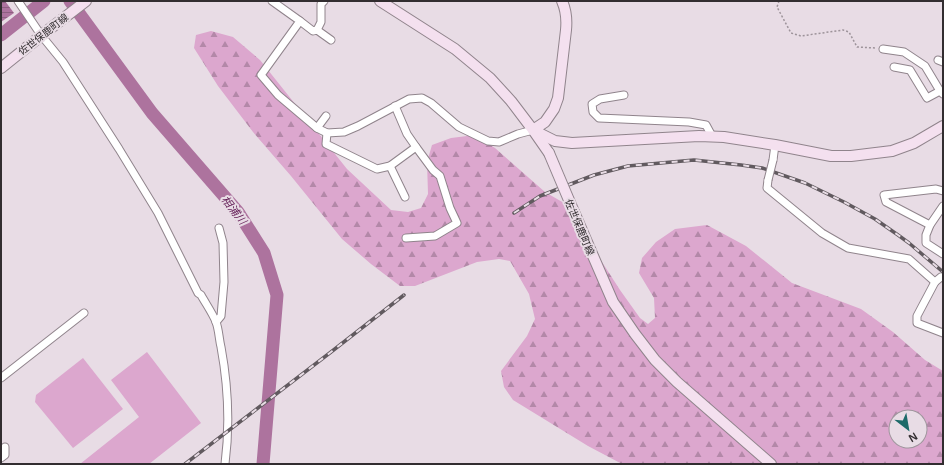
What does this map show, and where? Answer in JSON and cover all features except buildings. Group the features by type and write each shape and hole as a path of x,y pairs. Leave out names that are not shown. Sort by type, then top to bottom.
{"main road":[{"name":"佐世保鹿町線","path":"1,68 86,1"},
{"name":"佐世保鹿町線","path":"380,1 455,49 490,78 511,101 549,153 613,302 635,334 655,360 677,382 772,464"},
{"path":"562,1 565,7 567,20 558,98 554,109 545,122 533,130 554,141 572,143 712,136 775,145 831,156 851,156 892,151 914,143 943,126"}],"street":[{"path":"18,1 44,33 120,149 158,213 198,293 201,295 216,322 227,392 227,438 225,464"},
{"path":"272,1 313,31 317,30 331,40"},
{"path":"317,30 321,22 321,4 324,1"},
{"path":"300,21 261,75 278,95 317,128 327,134 344,132 409,99 422,98 431,103 459,127 488,141 499,142 518,134 533,130"},
{"path":"884,49 904,52 925,66 942,90 927,98 910,70 894,67"},
{"path":"624,95 600,99 592,104 593,112 599,118 689,122 706,125 712,136"},
{"path":"395,106 407,134 433,170 440,176 450,208 457,223 435,236 419,240 406,238"},
{"path":"317,128 326,116"},
{"path":"327,134 326,144 377,169 390,166 416,147"},
{"path":"775,145 774,160 767,188 822,232 848,248 909,259 935,282"},
{"path":"390,166 405,197"},
{"path":"930,225 886,202 884,195 936,189 943,191"},
{"path":"943,206 930,225 926,236 926,243 943,254"},
{"path":"216,322 221,316 224,282 223,243 219,228"},
{"path":"941,277 935,282 916,316 917,323 943,333"},
{"path":"1,378 84,313"},
{"path":"1,458 5,455 5,447"}],"path":[{"path":"778,1 777,8 791,33 801,36 843,30 849,32 857,47 884,49"}],"green space":[{"path":"211,31 233,37 260,60 347,169 391,210 408,212 421,208 428,194 427,162 432,145 451,138 475,135 495,148 545,192 564,203 620,290 640,318 648,324 655,318 654,298 639,273 642,258 656,242 675,229 707,225 746,246 792,283 861,309 893,332 925,360 943,371 943,464 622,464 588,446 513,400 504,387 501,371 527,336 535,319 529,294 510,261 499,259 477,262 415,286 400,286 342,239 253,132 218,86 194,48 196,35"},
{"path":"147,352 201,423 149,464 80,464 139,417 111,380"},
{"path":"83,358 123,409 73,448 35,402 36,395"}],"shaded area":[{"path":"1,1 5,1 14,13 1,22"}],"waterway":[{"path":"1,35 44,1"},
{"name":"相浦川","path":"70,1 152,113 238,212 264,253 277,295 263,464"}],"railway":[{"path":"514,213 540,196 594,175 628,166 694,160 741,165 762,168 805,183 844,202 875,219 898,235 943,272"},
{"path":"185,464 404,295"}]}
